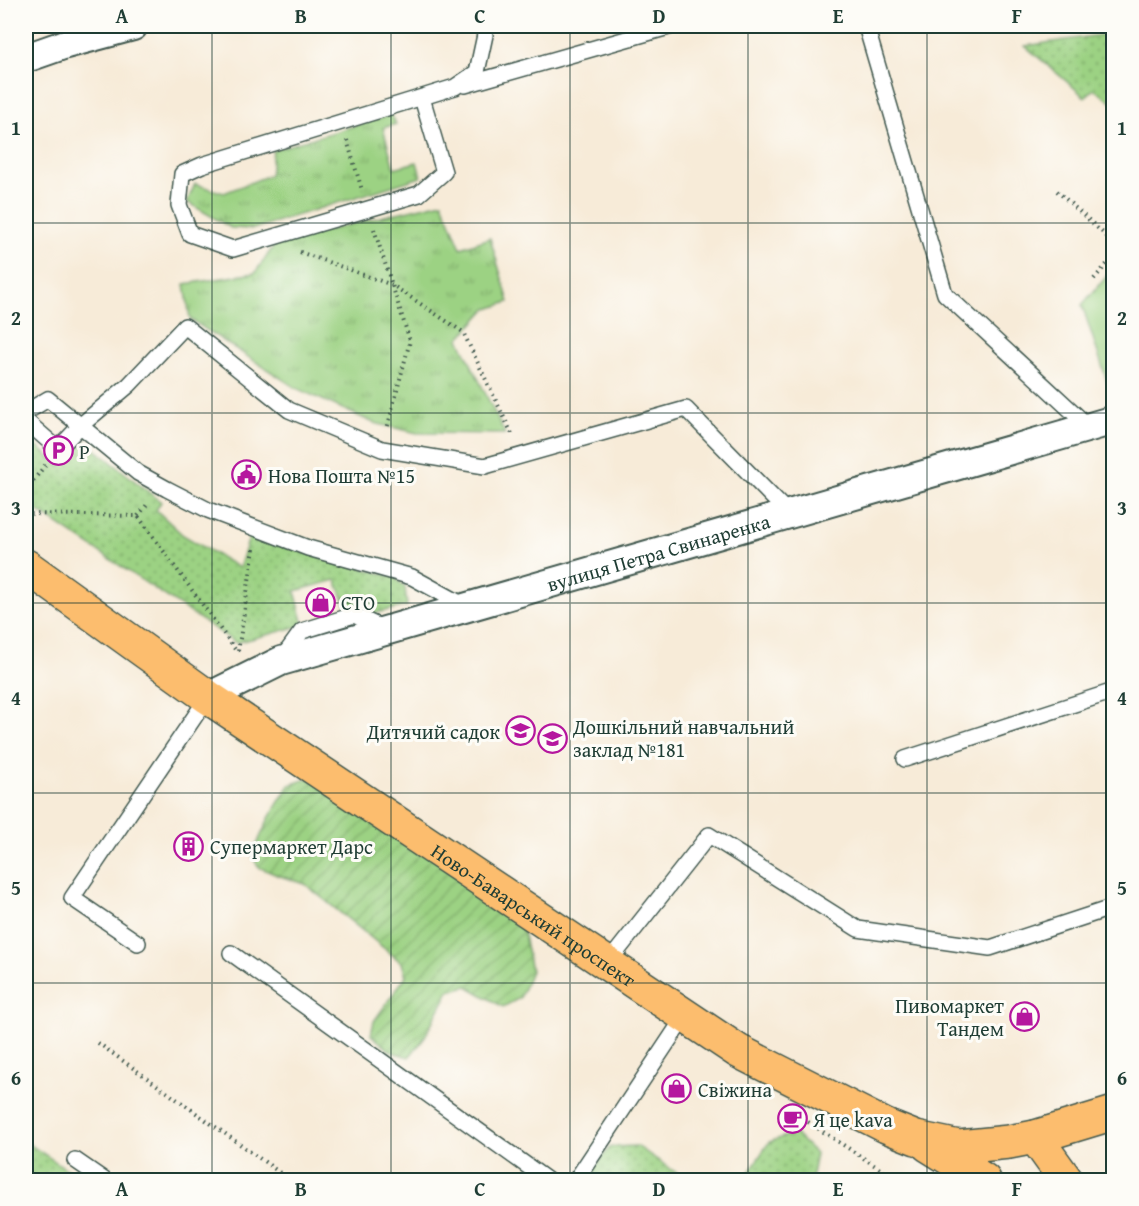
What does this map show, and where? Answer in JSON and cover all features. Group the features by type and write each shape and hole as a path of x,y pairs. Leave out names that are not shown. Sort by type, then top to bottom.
{"main road":[{"name":"Ново-Баварський проспект","path":"26,566 208,697 738,1051 886,1126 916,1138 960,1147 1035,1137 1113,1113"},
{"path":"1035,1137 1066,1180"},
{"path":"916,1138 984,1180"}],"street":[{"path":"26,58 66,44 134,26"},
{"name":"вулиця Петра Свинаренка","path":"208,697 281,660 1101,424"}],"lane":[{"path":"455,87 477,72 485,35 483,26"},
{"path":"422,98 444,172 419,194 232,249 190,234 179,205 182,174 202,165 455,87 672,26"},
{"path":"866,26 945,294 1101,424"},
{"path":"26,421 58,449 80,426 129,385 185,326 289,410 382,449 485,466 686,409 789,514"},
{"path":"26,412 48,399 138,473 208,510 308,548 412,577 467,607"},
{"path":"905,759 1113,691"},
{"path":"138,943 72,898 208,697"},
{"path":"607,964 709,834 858,929 990,948 1113,907"},
{"path":"231,953 547,1180"},
{"path":"561,1180 578,1177 685,1016"},
{"path":"75,1160 104,1180"}],"path":[{"path":"342,122 367,209 410,340 382,449"},
{"path":"1058,191 1113,243"},
{"path":"266,239 392,285 464,333 522,455"},
{"path":"1094,279 1113,256"},
{"path":"26,490 58,449"},
{"path":"30,514 138,516 238,652 257,529"},
{"path":"99,1043 291,1180"},
{"path":"802,1118 897,1180"}],"green space":[{"path":"1113,33 1113,103 1094,89 1085,97 1025,46"},
{"path":"391,115 396,124 383,128 394,168 417,162 421,177 253,229 231,228 187,202 195,184 224,193 270,175 273,150"},
{"path":"442,202 461,248 490,238 509,302 485,310 459,339 505,434 417,433 374,423 296,388 190,319 185,284 255,273 276,243"},
{"path":"1113,269 1113,399 1082,305"},
{"path":"26,437 60,466 85,441 161,502 156,510 183,535 239,568 250,535 394,577 405,587 407,606 367,615 349,613 336,580 295,591 304,625 236,643 26,503"},
{"path":"315,776 514,910 524,935 531,971 520,998 503,1007 467,986 449,991 423,1040 409,1057 392,1052 371,1035 374,1021 406,976 402,963 305,884 258,867 252,855 269,818 289,785"},
{"path":"794,1133 816,1154 811,1180 744,1180 769,1142"},
{"path":"26,1142 83,1180 26,1180"},
{"path":"637,1146 687,1180 586,1180 610,1147"}],"place":[{"name":"Р","path":"58,451"},
{"name":"Нова Пошта №15","path":"247,475"},
{"name":"СТО","path":"320,602"},
{"name":"Дитячий садок","path":"521,731"},
{"name":"Дошкільний навчальний заклад №181","path":"552,738"},
{"name":"Супермаркет Дарс","path":"189,846"},
{"name":"Пивомаркет Тандем","path":"1025,1016"},
{"name":"Свіжина","path":"677,1089"},
{"name":"Я це kava","path":"792,1119"}]}
